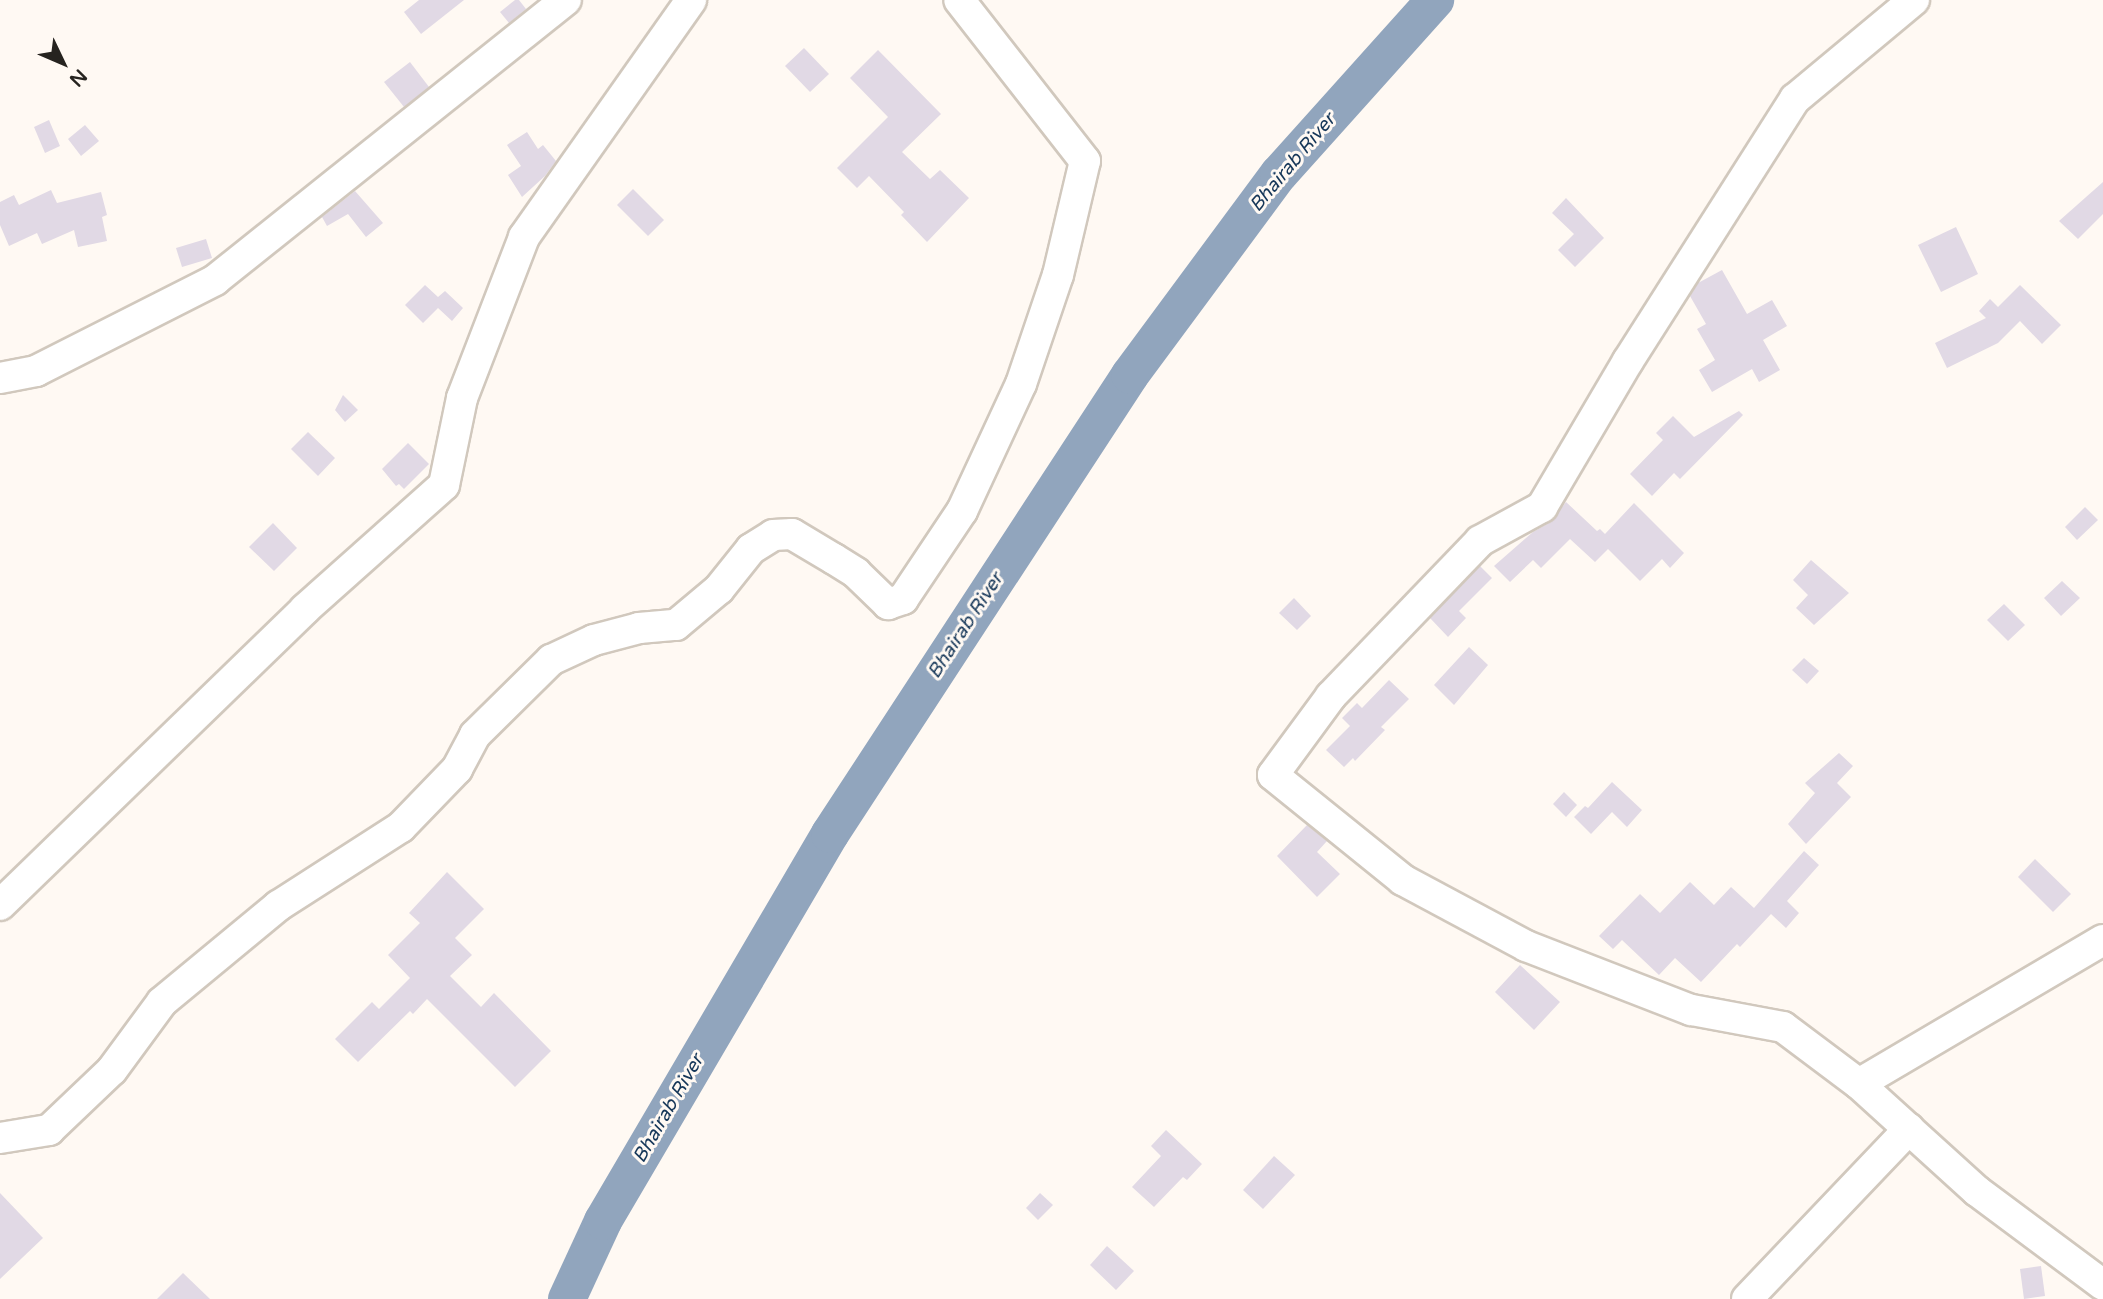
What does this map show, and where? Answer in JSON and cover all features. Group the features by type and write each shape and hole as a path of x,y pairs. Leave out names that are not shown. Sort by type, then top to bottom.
{"street":[{"path":"0,377 36,371 215,279 566,0"},
{"path":"0,905 305,609 444,485 462,398 524,237 691,0"},
{"path":"0,1138 49,1130 112,1070 162,1002 278,906 401,827 457,769 475,735 551,660 594,640 639,628 676,625 719,589 751,549 773,535 792,534 845,566 888,604 903,600 962,511 1021,384 1058,275 1085,161 959,0"},
{"path":"1914,0 1796,99 1635,350 1542,507 1480,541 1331,696 1273,775 1403,880 1526,946 1691,1010 1783,1027 1859,1084 1977,1191 2103,1285"},
{"path":"1859,1084 2103,940"},
{"path":"1747,1299 1909,1129"}],"building":[{"path":"419,0 464,0 421,34 404,12"},
{"path":"515,0 519,0 526,9 509,23 500,12"},
{"path":"804,48 829,74 810,92 785,66"},
{"path":"878,50 941,114 902,152 930,179 940,170 969,198 927,242 901,215 904,212 869,176 857,188 837,168 888,117 850,78"},
{"path":"410,62 429,87 404,107 384,82"},
{"path":"49,120 60,146 45,153 34,127"},
{"path":"85,125 99,141 81,156 68,139"},
{"path":"527,132 538,149 543,145 556,161 545,176 522,197 508,175 521,166 507,145"},
{"path":"2103,182 2103,214 2078,239 2059,221"},
{"path":"633,189 664,220 648,236 617,205"},
{"path":"51,190 57,203 101,192 107,215 102,217 107,241 78,247 74,230 42,244 37,233 9,246 0,225 0,202 14,195 19,205"},
{"path":"355,191 383,223 366,237 348,214 327,226 322,217"},
{"path":"1566,198 1604,238 1575,267 1558,250 1574,234 1552,213"},
{"path":"1956,227 1978,274 1941,292 1918,245"},
{"path":"206,239 212,258 182,267 176,248"},
{"path":"1722,270 1747,314 1772,300 1787,326 1763,340 1780,370 1759,382 1752,369 1712,392 1699,370 1715,360 1697,329 1706,324 1690,296 1698,283"},
{"path":"425,285 438,297 445,291 463,308 452,321 438,308 423,323 405,305"},
{"path":"2020,285 2061,325 2042,344 2020,321 1998,343 1947,368 1935,343 1986,318 1979,311 1990,299 1998,307"},
{"path":"343,395 358,410 345,422 335,410"},
{"path":"1739,411 1743,415 1680,479 1674,473 1652,496 1630,474 1663,440 1656,433 1673,416 1694,437"},
{"path":"308,432 335,458 318,476 291,449"},
{"path":"408,443 429,464 404,489 399,484 396,486 382,469"},
{"path":"1566,502 1597,531 1600,529 1605,534 1634,503 1684,553 1670,568 1662,559 1640,581 1608,549 1595,562 1570,539 1541,568 1533,560 1510,582 1494,566 1533,532 1551,522"},
{"path":"2085,507 2098,520 2077,540 2065,527"},
{"path":"273,523 297,548 274,571 249,547"},
{"path":"1811,560 1849,593 1814,625 1796,608 1808,595 1793,580"},
{"path":"1480,566 1492,578 1459,611 1466,618 1448,637 1430,618"},
{"path":"2062,581 2080,598 2061,616 2044,598"},
{"path":"1294,598 1311,616 1297,630 1279,613"},
{"path":"2004,604 2025,625 2008,641 1987,620"},
{"path":"1469,647 1488,665 1454,705 1434,685"},
{"path":"1804,658 1819,671 1807,684 1792,670"},
{"path":"1389,680 1409,699 1381,727 1385,730 1355,761 1353,758 1344,767 1326,750 1350,726 1342,718 1357,703 1362,708"},
{"path":"1839,753 1853,766 1837,783 1851,797 1806,844 1788,824 1815,793 1805,783"},
{"path":"1612,782 1642,810 1627,827 1612,812 1591,834 1574,817 1585,806 1588,808"},
{"path":"1564,792 1577,805 1566,817 1553,804"},
{"path":"1307,825 1327,841 1317,852 1340,874 1317,897 1277,856"},
{"path":"1804,851 1819,865 1787,901 1799,913 1786,928 1771,914 1740,947 1737,944 1701,982 1675,958 1659,975 1622,940 1613,949 1599,936 1640,894 1660,913 1690,882 1714,905 1731,887 1754,908"},
{"path":"2035,859 2071,894 2053,912 2018,877"},
{"path":"447,872 484,909 455,938 472,955 450,976 481,1007 494,993 551,1051 515,1087 427,999 413,1014 410,1011 358,1062 335,1039 372,1002 379,1009 410,978 388,955 420,923 409,913"},
{"path":"1520,965 1560,1002 1534,1030 1495,992"},
{"path":"1166,1130 1202,1164 1187,1180 1183,1177 1154,1207 1132,1187 1161,1156 1151,1146"},
{"path":"1274,1156 1295,1175 1263,1209 1243,1190"},
{"path":"0,1193 43,1238 0,1279"},
{"path":"1040,1193 1053,1205 1038,1220 1026,1208"},
{"path":"1107,1246 1134,1271 1116,1290 1090,1265"},
{"path":"2041,1266 2045,1296 2024,1299 2020,1269"},
{"path":"183,1273 210,1299 157,1299"}],"waterway":[{"name":"Bhairab River","path":"567,1299 603,1221 830,834 1130,375 1279,174 1435,0"}]}
